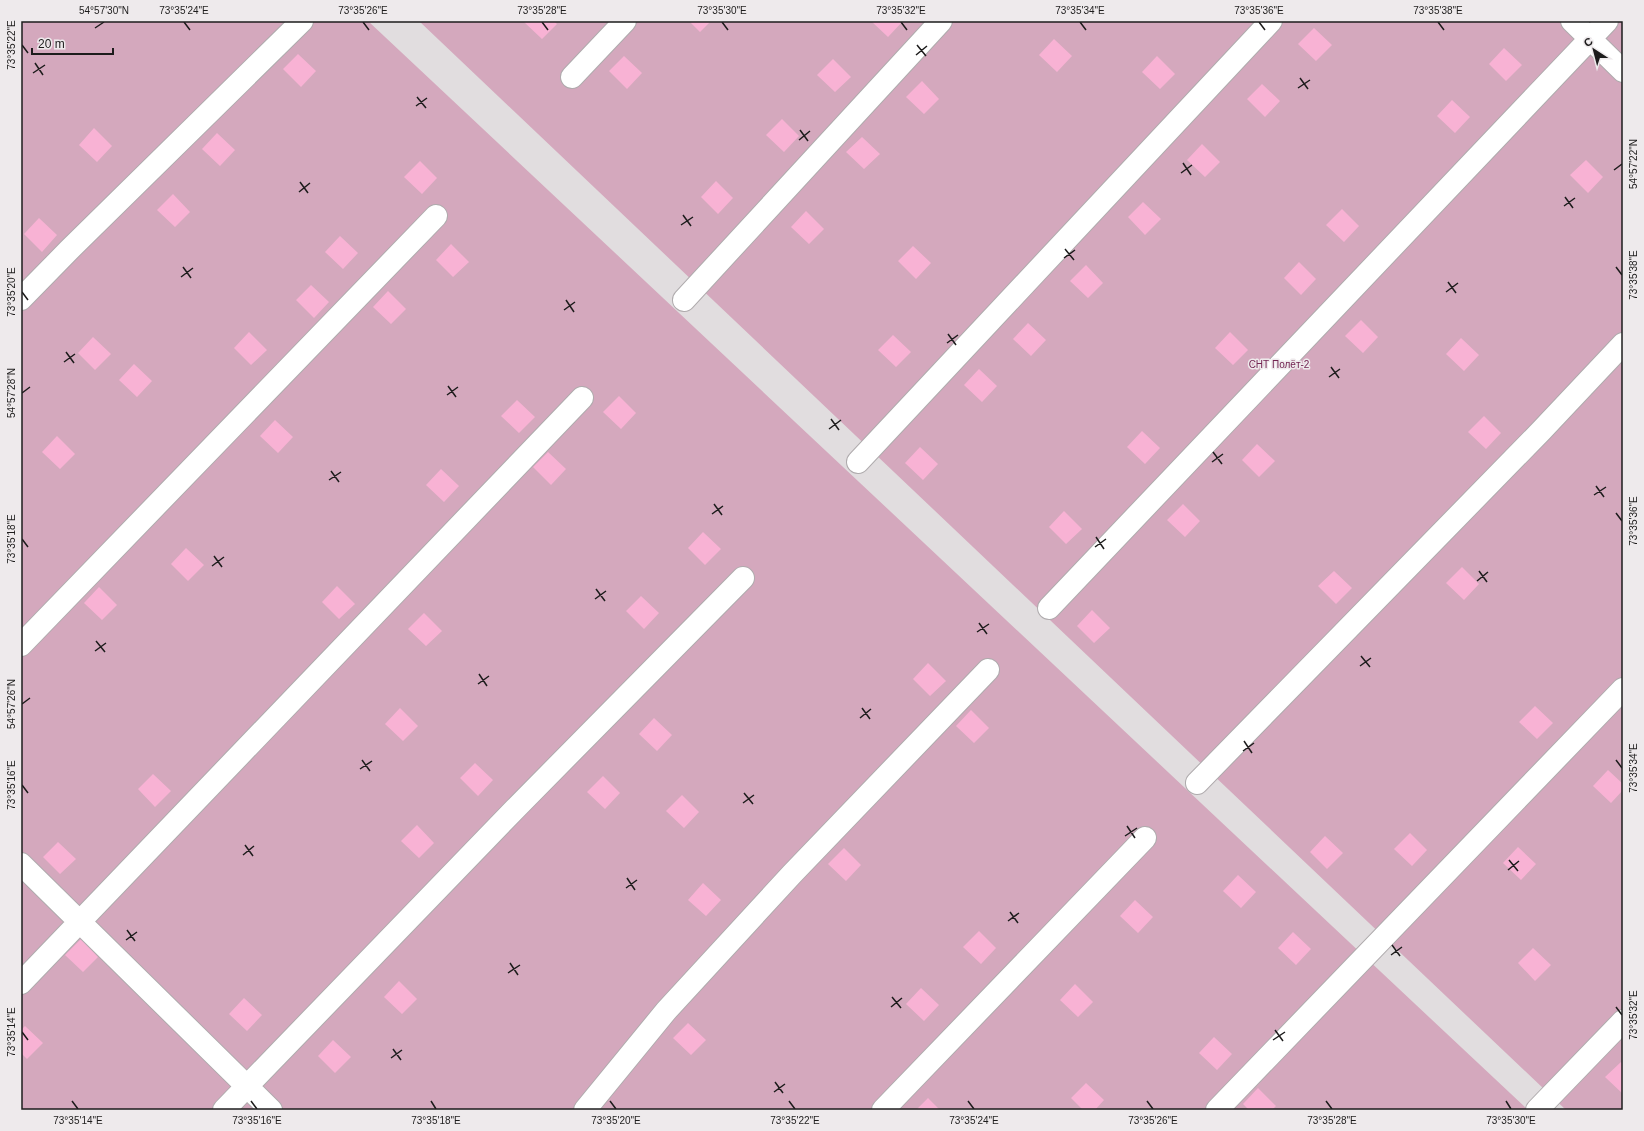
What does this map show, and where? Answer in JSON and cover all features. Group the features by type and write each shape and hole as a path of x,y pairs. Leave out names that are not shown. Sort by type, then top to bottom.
{"street":[{"path":"21,299 68,250 302,21"},
{"path":"572,77 625,21"},
{"path":"684,300 941,21"},
{"path":"858,462 1271,21"},
{"path":"1572,21 1623,71"},
{"path":"1049,608 1607,21"},
{"path":"21,645 436,216"},
{"path":"1197,783 1536,436 1623,344"},
{"path":"21,983 582,398"},
{"path":"224,1110 743,578"},
{"path":"585,1110 628,1056 703,971 792,874 988,670"},
{"path":"1217,1110 1623,689"},
{"path":"883,1110 1145,838"},
{"path":"21,864 80,920 272,1110"},
{"path":"1537,1110 1623,1021"}],"green space":[{"path":"21,21 368,21 1528,1110 21,1110"},
{"name":"СНТ Полёт-2","path":"419,21 1623,21 1623,1110 1566,1110"}],"building":[{"path":"554,21 557,24 542,39 524,22"},
{"path":"689,21 711,21 700,32"},
{"path":"871,21 903,21 888,37"},
{"path":"1314,28 1332,45 1316,61 1298,44"},
{"path":"1054,39 1072,56 1057,72 1039,55"},
{"path":"1504,48 1522,65 1506,81 1489,64"},
{"path":"298,54 316,71 301,87 283,69"},
{"path":"624,56 642,73 627,89 609,71"},
{"path":"1157,56 1175,74 1160,89 1142,72"},
{"path":"833,59 851,77 835,92 817,75"},
{"path":"922,81 939,99 924,114 906,97"},
{"path":"1262,84 1280,101 1265,117 1247,99"},
{"path":"1452,100 1470,117 1455,133 1437,116"},
{"path":"782,119 799,136 784,152 766,135"},
{"path":"94,128 112,146 97,162 79,145"},
{"path":"217,133 235,150 220,166 202,149"},
{"path":"862,137 880,154 864,169 846,152"},
{"path":"1202,144 1220,162 1205,177 1187,160"},
{"path":"1586,160 1603,177 1588,193 1570,175"},
{"path":"420,161 437,178 422,194 404,177"},
{"path":"716,181 733,198 718,214 701,197"},
{"path":"173,194 190,212 175,227 157,210"},
{"path":"1143,202 1161,219 1145,235 1128,217"},
{"path":"1342,209 1359,226 1344,242 1326,225"},
{"path":"806,211 824,229 809,244 791,227"},
{"path":"39,218 57,235 42,252 24,234"},
{"path":"340,236 358,253 343,269 325,252"},
{"path":"451,244 469,262 453,277 436,260"},
{"path":"913,246 931,263 916,279 898,261"},
{"path":"1299,262 1316,279 1301,295 1284,278"},
{"path":"1086,265 1103,283 1088,298 1070,281"},
{"path":"311,285 329,302 314,318 296,300"},
{"path":"388,291 406,309 391,324 373,307"},
{"path":"1361,320 1378,337 1363,353 1345,336"},
{"path":"1028,323 1046,340 1031,356 1013,339"},
{"path":"249,332 267,350 251,365 234,348"},
{"path":"1230,332 1248,350 1233,365 1215,348"},
{"path":"893,335 911,352 896,367 878,350"},
{"path":"93,337 111,354 95,370 78,353"},
{"path":"1461,338 1479,355 1464,371 1446,354"},
{"path":"134,364 152,381 137,397 119,380"},
{"path":"979,369 997,386 982,402 964,385"},
{"path":"619,396 636,413 621,429 603,412"},
{"path":"517,400 535,417 519,433 501,416"},
{"path":"1484,416 1501,433 1486,449 1468,432"},
{"path":"275,420 293,437 278,453 260,436"},
{"path":"1142,431 1160,448 1145,464 1127,447"},
{"path":"57,436 75,454 60,469 42,452"},
{"path":"1257,444 1275,461 1259,477 1242,460"},
{"path":"920,447 938,464 923,480 905,463"},
{"path":"548,452 566,469 551,485 533,467"},
{"path":"441,469 459,486 444,502 426,485"},
{"path":"1183,504 1200,521 1185,537 1167,520"},
{"path":"1064,511 1082,529 1066,544 1049,527"},
{"path":"703,532 721,549 705,565 688,548"},
{"path":"186,548 204,565 188,581 171,564"},
{"path":"1462,567 1479,584 1464,600 1446,583"},
{"path":"1334,571 1352,588 1336,604 1318,586"},
{"path":"337,586 355,604 339,619 322,602"},
{"path":"99,587 117,605 102,620 84,603"},
{"path":"641,596 659,613 644,629 626,611"},
{"path":"1092,610 1110,628 1094,643 1077,626"},
{"path":"424,613 442,631 426,646 408,629"},
{"path":"928,663 946,681 930,696 913,679"},
{"path":"1535,706 1553,723 1537,739 1519,722"},
{"path":"400,708 418,726 403,741 385,724"},
{"path":"971,710 989,728 974,743 956,726"},
{"path":"654,718 672,735 657,751 639,734"},
{"path":"475,763 493,780 478,796 460,778"},
{"path":"1608,770 1623,784 1623,790 1611,803 1593,786"},
{"path":"153,774 171,791 155,807 138,789"},
{"path":"603,776 620,793 605,809 587,792"},
{"path":"682,795 699,812 684,828 666,811"},
{"path":"417,825 434,843 419,858 401,841"},
{"path":"1410,833 1427,850 1412,866 1394,849"},
{"path":"1325,836 1343,853 1327,869 1310,852"},
{"path":"58,842 76,859 60,874 43,857"},
{"path":"1518,847 1536,864 1521,880 1503,863"},
{"path":"844,848 861,865 846,881 828,864"},
{"path":"1238,875 1256,892 1241,908 1223,891"},
{"path":"703,883 721,900 706,916 688,900"},
{"path":"1135,900 1153,917 1138,933 1120,916"},
{"path":"979,931 996,948 981,964 963,947"},
{"path":"1293,932 1311,949 1296,965 1278,948"},
{"path":"81,939 98,957 83,972 65,955"},
{"path":"1533,948 1551,965 1535,981 1518,963"},
{"path":"399,981 417,999 402,1014 384,997"},
{"path":"1075,984 1093,1002 1078,1017 1060,1000"},
{"path":"921,988 939,1005 924,1021 906,1004"},
{"path":"244,998 262,1015 247,1031 229,1014"},
{"path":"688,1023 706,1040 691,1055 673,1038"},
{"path":"25,1026 43,1043 27,1059 21,1053 21,1030"},
{"path":"1214,1037 1232,1054 1217,1070 1199,1053"},
{"path":"333,1040 351,1057 335,1073 318,1056"},
{"path":"1621,1062 1623,1064 1623,1094 1605,1077"},
{"path":"1086,1083 1104,1100 1095,1110 1083,1110 1071,1098"},
{"path":"1258,1088 1276,1106 1272,1110 1249,1110 1243,1104"},
{"path":"928,1098 940,1110 916,1110"}]}
